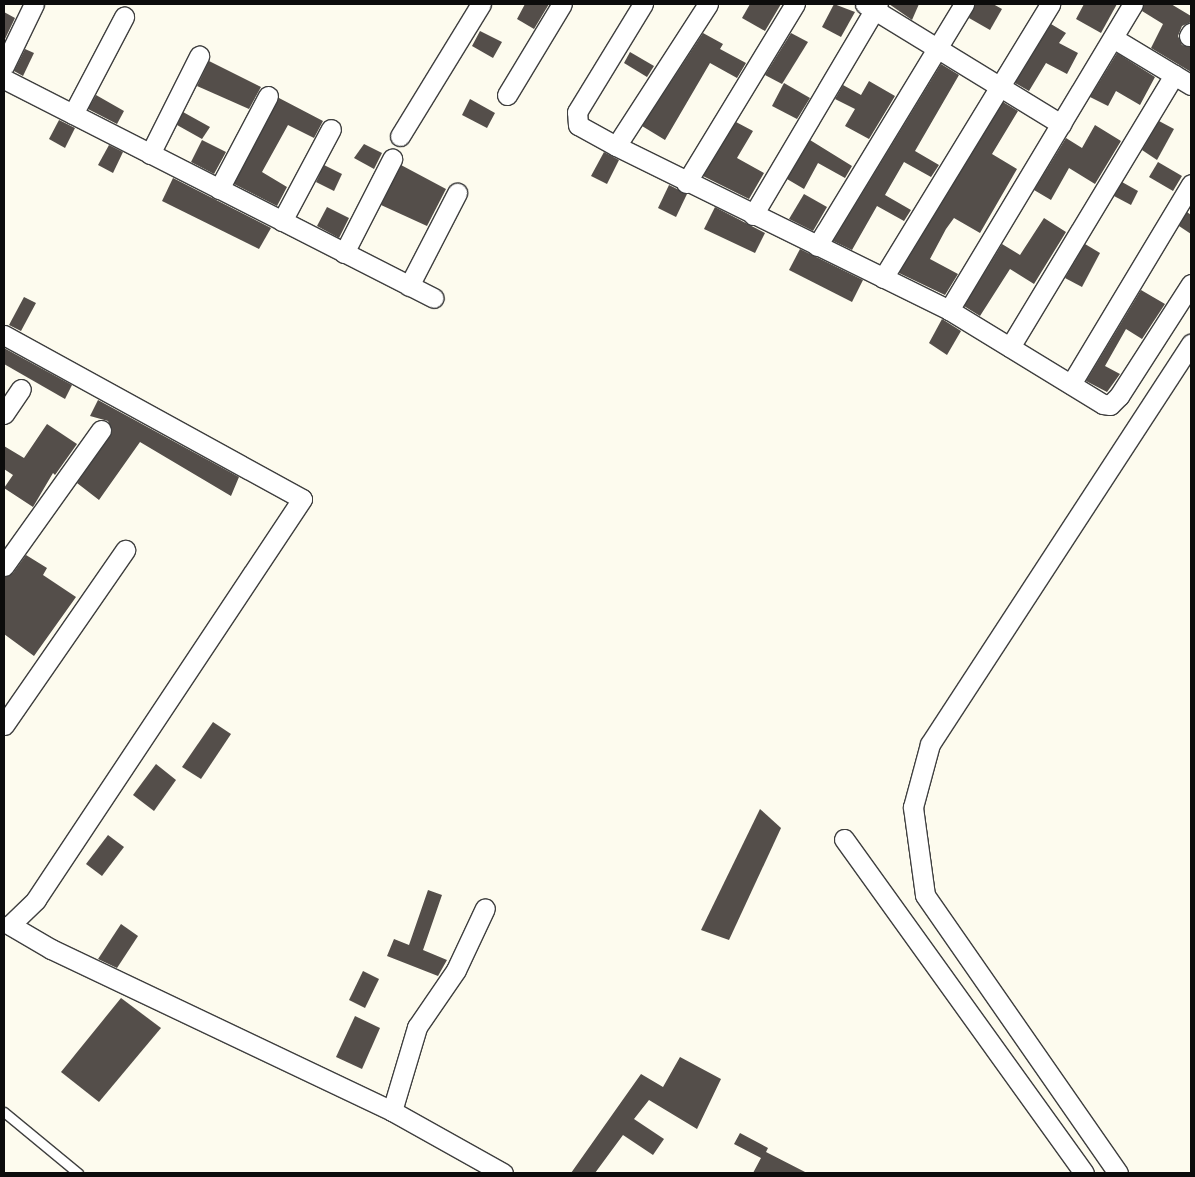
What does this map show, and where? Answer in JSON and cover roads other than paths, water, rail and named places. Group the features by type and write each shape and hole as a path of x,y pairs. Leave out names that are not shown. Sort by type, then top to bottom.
{"street":[{"path":"4,66 34,4"},
{"path":"400,136 481,4"},
{"path":"507,95 562,4"},
{"path":"643,4 577,112 578,125 686,183 949,310 1103,404 1115,402 1191,284"},
{"path":"616,146 708,4"},
{"path":"686,183 796,4"},
{"path":"817,246 964,4"},
{"path":"883,278 1050,4"},
{"path":"949,310 1133,4"},
{"path":"753,215 872,6 1061,124"},
{"path":"73,114 124,17"},
{"path":"1113,38 1191,85"},
{"path":"150,154 199,56"},
{"path":"1010,347 1174,75"},
{"path":"4,79 433,298"},
{"path":"219,189 268,96"},
{"path":"282,221 331,129"},
{"path":"344,253 392,158"},
{"path":"1071,384 1191,184"},
{"path":"409,286 456,193"},
{"path":"4,335 302,499 36,900 6,925 51,949 392,1111 503,1173"},
{"path":"1118,1173 925,895 913,807 930,744 1191,344"},
{"path":"4,414 21,389"},
{"path":"4,566 101,430"},
{"path":"4,725 125,550"},
{"path":"844,839 1084,1173"},
{"path":"392,1111 417,1027 456,970 485,908"}],"lane":[{"path":"4,1112 78,1173"}]}
